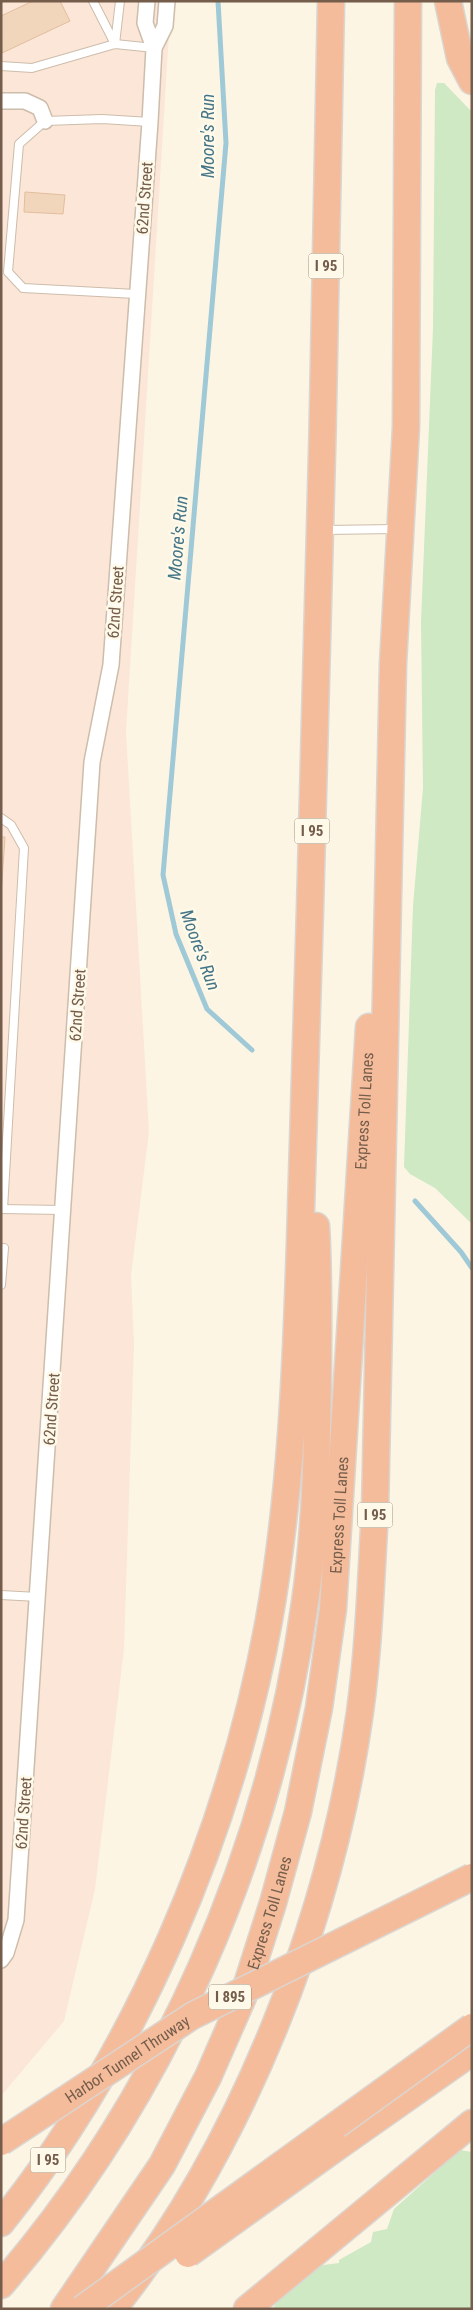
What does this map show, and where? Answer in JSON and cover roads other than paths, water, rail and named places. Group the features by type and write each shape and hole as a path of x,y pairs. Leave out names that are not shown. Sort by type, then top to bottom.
{"highway":[{"name":"I 95","path":"1,2223 63,2138 113,2059 132,2021 195,1878 224,1797 268,1626 285,1511 295,1368 321,530 331,1"},
{"name":"I 95","path":"112,2309 135,2282 202,2176 248,2090 281,2008 314,1913 339,1821 360,1713 369,1620 375,1511 393,664 406,426 408,1"},
{"path":"448,1 460,58 472,81"},
{"name":"Express Toll Lanes","path":"64,2309 162,2164 208,2077 243,1997 273,1903 298,1812 318,1718 334,1610 352,1270 393,664"},
{"name":"Express Toll Lanes","path":"1,2285 78,2185 128,2109 160,2052 194,1984 232,1890 261,1806 277,1748 305,1602 312,1544 317,1456 318,1267 316,1228 303,1131"},
{"name":"Harbor Tunnel Thruway","path":"1,2142 192,2016 472,1877"},
{"path":"82,2309 472,2027"},
{"path":"112,2309 472,2052"},
{"path":"246,2309 466,2127"}],"street":[{"name":"62nd Street","path":"1,1960 6,1953 16,1920 92,762 111,665 136,294 150,122 154,48 145,23 147,1"},
{"name":"62nd Street","path":"154,48 165,26 167,1"},
{"path":"1,101 26,101 40,108 45,121"}],"lane":[{"path":"94,1 115,44"},
{"path":"115,44 120,1"},
{"path":"1,66 32,68 115,44 154,48"},
{"path":"136,294 23,288 8,272 18,144 45,121 102,119 150,122"},
{"path":"321,530 400,529"},
{"path":"1,818 11,825 24,848 2,1209 63,1210"},
{"path":"1,1285 4,1248"},
{"path":"1,1595 38,1597"}],"waterway":[{"name":"Moore's Run","path":"218,1 226,143 163,875 176,934 207,1009 252,1050"},
{"name":"Moore's Run","path":"415,1201 461,1252 472,1268"}]}
